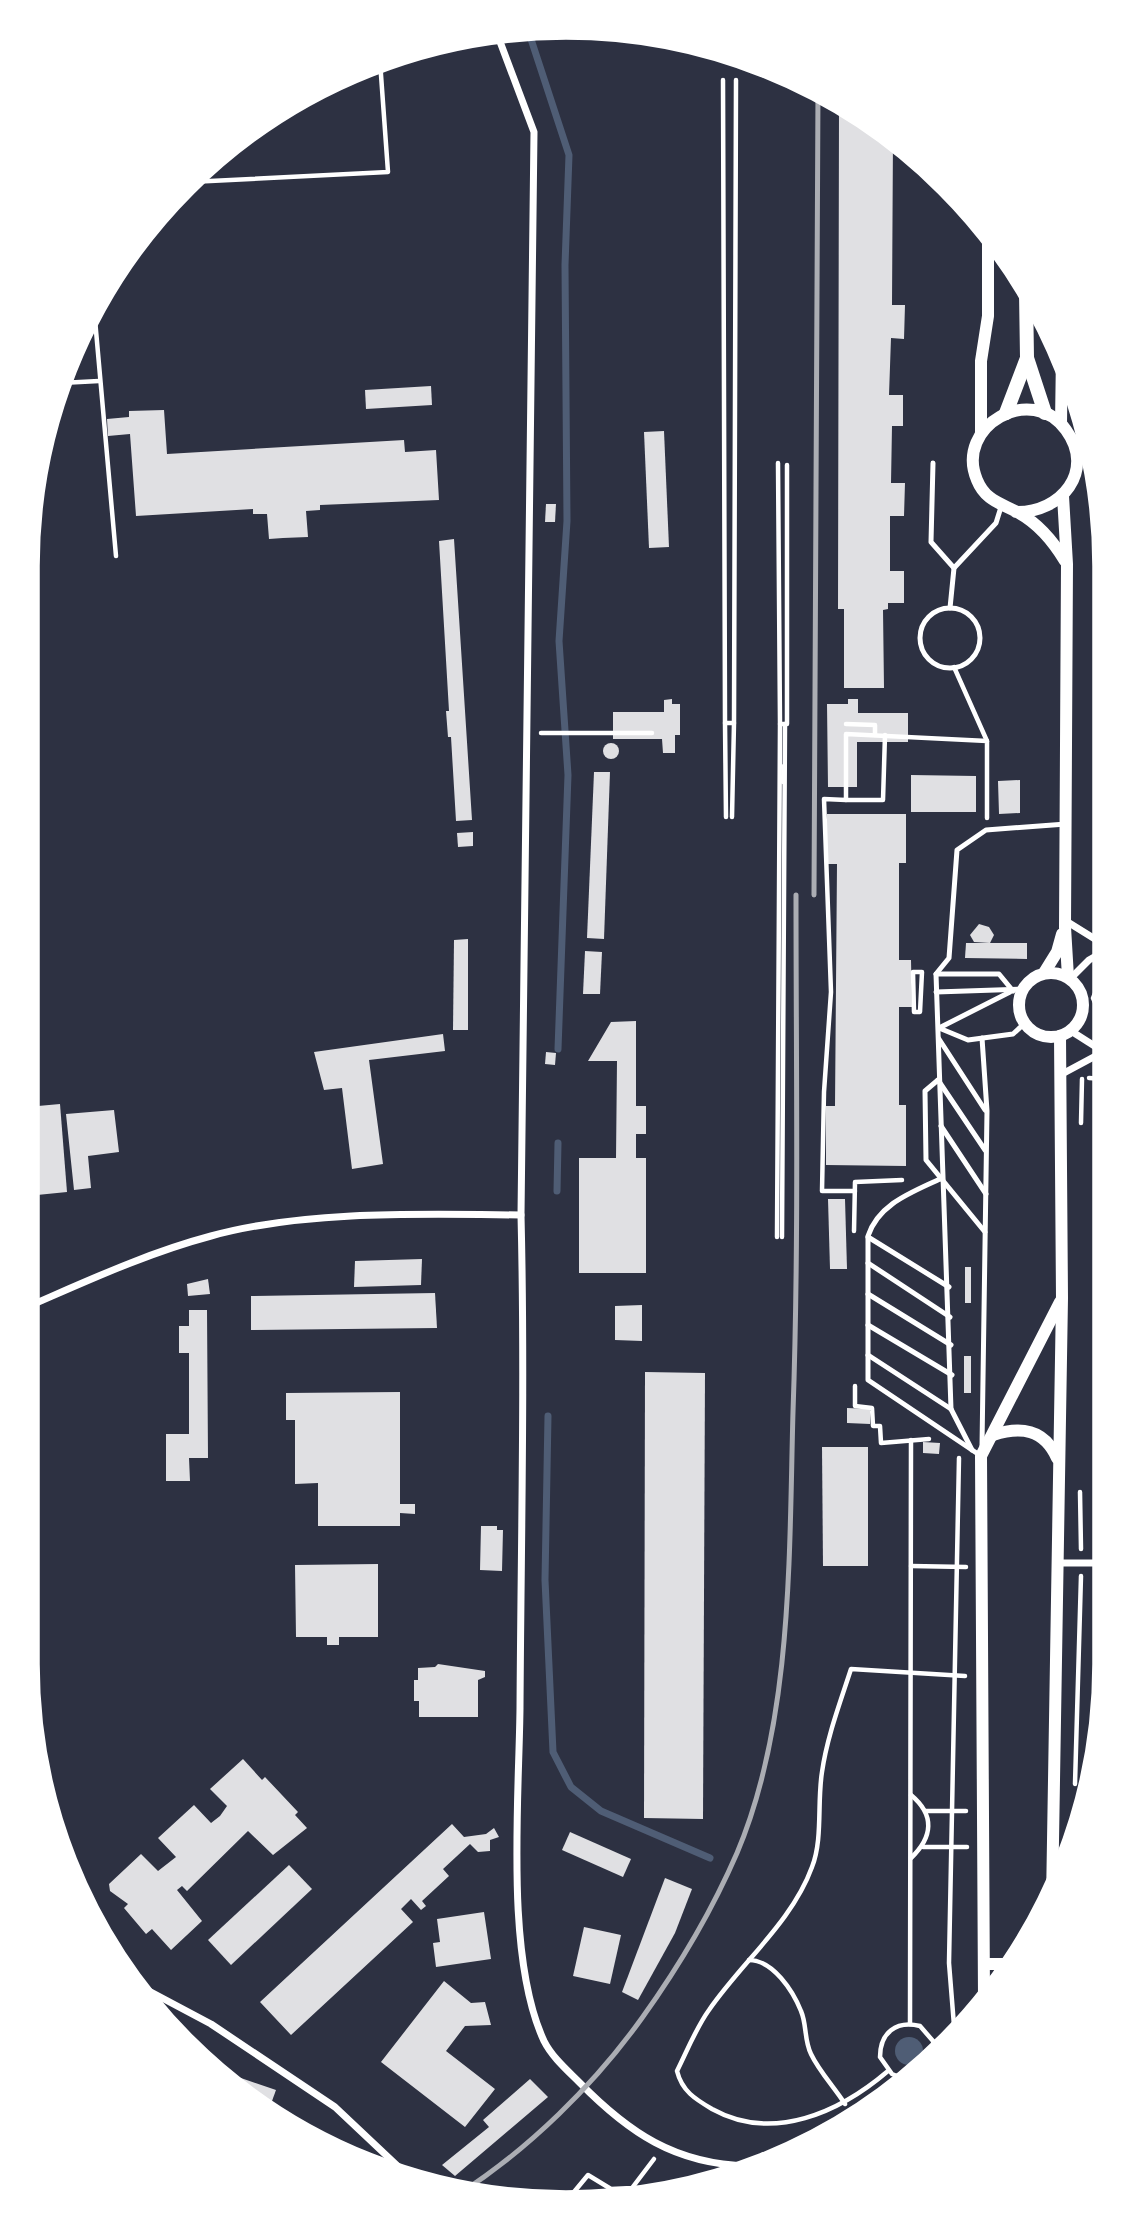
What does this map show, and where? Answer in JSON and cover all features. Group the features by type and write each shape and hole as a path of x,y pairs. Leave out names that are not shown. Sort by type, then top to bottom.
{"main road":[{"path":"1026,307 1027,358 1045,413"},
{"path":"1006,413 1027,358"}],"street":[{"path":"500,43 534,132 520,1214 524,1338 518,1874 524,1966 532,2010 545,2043 576,2078 624,2122 660,2148 714,2164 733,2165"},
{"path":"988,249 988,316 981,361 981,433 974,450 974,471 986,494 1001,507 1016,512 1046,535 1068,564"},
{"path":"1061,423 1062,385"},
{"path":"981,433 995,419 1021,409 1045,413 1061,423 1073,443 1076,456 1074,476 1063,496 1040,510 1016,512"},
{"path":"1076,456 1083,456"},
{"path":"1063,496 1068,564 1065,923 1069,978"},
{"path":"1065,923 1094,939"},
{"path":"1044,974 1057,953 1065,923"},
{"path":"1069,978 1094,958"},
{"path":"1053,1870 1062,1298 1062,1074 1065,1033 1080,1019 1084,1002 1078,986 1069,978 1044,974 1018,990 1020,1008 1026,1023 1042,1036 1065,1033 1094,1048"},
{"path":"1062,1074 1094,1057"},
{"path":"38,1302 149,1255 214,1235 304,1220 520,1214"},
{"path":"984,1987 982,1567 976,1453 993,1435 1062,1298"},
{"path":"993,1435 1009,1430 1033,1432 1046,1439 1059,1462"},
{"path":"1058,1563 1094,1563"},
{"path":"984,1964 1002,1964"},
{"path":"154,1994 211,2024 335,2107 394,2163"}],"lane":[{"path":"933,463 931,542 954,568"},
{"path":"950,608 954,568 996,523 1001,507"},
{"path":"950,608 968,614 979,631 980,641 971,659 954,667 935,664 928,658 920,640 925,621 932,614 950,608"},
{"path":"951,1409 951,1345 939,1123 936,974 949,958 957,849 986,830 1066,824"},
{"path":"936,974 999,974 1018,990"},
{"path":"936,992 1018,990"},
{"path":"939,1028 1018,990"},
{"path":"939,1028 968,1040 1013,1034 1026,1023"},
{"path":"976,1453 986,1194 987,1111 982,1038"},
{"path":"939,1039 987,1111"},
{"path":"938,1080 986,1152"},
{"path":"938,1080 925,1091 926,1160 985,1233"},
{"path":"939,1123 986,1194"},
{"path":"942,1178 891,1204 872,1225 868,1236 868,1380 976,1453"},
{"path":"868,1236 948,1287"},
{"path":"868,1264 950,1317"},
{"path":"868,1294 951,1345"},
{"path":"868,1325 952,1375"},
{"path":"868,1355 951,1409 976,1453"}],"path":[{"path":"206,181 388,172 381,73"},
{"path":"723,80 724,723 729,780"},
{"path":"729,780 734,723 736,80"},
{"path":"95,328 116,556"},
{"path":"72,382 99,381"},
{"path":"778,463 783,782"},
{"path":"783,782 787,724 787,465"},
{"path":"954,667 987,741 986,830"},
{"path":"724,723 734,723"},
{"path":"780,724 787,724"},
{"path":"846,724 875,725 875,735"},
{"path":"527,733 652,733"},
{"path":"729,817 730,733"},
{"path":"780,1237 785,733"},
{"path":"846,800 846,734 987,741"},
{"path":"885,735 883,800 824,799 831,992 824,1092 822,1191 855,1191 855,1182 912,1180"},
{"path":"914,972 914,1012"},
{"path":"912,992 921,992"},
{"path":"855,1406 872,1408 873,1426 880,1426 881,1443 935,1439"},
{"path":"909,2024 911,1440"},
{"path":"954,2023 949,1963 950,1847 959,1442"},
{"path":"911,1566 982,1567"},
{"path":"888,2071 845,2104 800,2122 761,2123 725,2116 692,2097 680,2083 677,2071 709,2010 778,1926 812,1869 819,1843 817,1811 825,1757 851,1669 982,1676"},
{"path":"910,1794 925,1811 928,1827 923,1847 910,1858"},
{"path":"925,1811 983,1811"},
{"path":"923,1847 984,1847"},
{"path":"748,1960 757,1960 773,1969 784,1983 802,2013 805,2040 811,2055 845,2104"},
{"path":"898,2075 888,2071 880,2057 884,2037 890,2029 909,2024 928,2032 933,2044"},
{"path":"633,2188 648,2171 660,2148"},
{"path":"574,2192 588,2175 611,2189 624,2189"}],"water":[{"path":"904,2038 914,2038 922,2046 922,2054 910,2065 899,2061 896,2056 896,2046"}],"building":[{"path":"839,114 893,152 892,305 905,305 904,339 891,338 889,395 903,395 903,426 892,426 891,483 905,483 904,516 890,516 890,571 904,571 904,603 888,603 888,609 883,610 884,688 844,688 844,609 838,609"},
{"path":"431,386 432,405 366,409 365,390"},
{"path":"164,410 167,454 404,440 405,452 436,450 439,500 320,505 320,510 306,511 308,537 269,539 267,514 253,514 253,509 136,516 130,434 108,436 107,419 129,417 129,411"},
{"path":"664,431 669,547 649,548 644,432"},
{"path":"546,504 556,504 555,522 545,522"},
{"path":"454,539 472,820 456,821 451,737 448,737 446,711 449,711 439,541"},
{"path":"672,699 672,704 680,704 680,735 675,735 675,753 663,753 662,739 613,739 613,712 664,712 664,700"},
{"path":"848,699 858,699 858,713 908,713 908,742 857,742 857,787 828,787 827,704 848,704"},
{"path":"608,743 614,743 619,751 617,757 608,759 603,754 603,748"},
{"path":"594,772 610,772 604,939 587,938"},
{"path":"911,775 976,776 976,812 911,812"},
{"path":"1020,780 1020,813 999,814 998,781"},
{"path":"827,814 906,814 906,863 899,863 899,960 911,960 912,1007 899,1007 899,1105 906,1105 906,1166 826,1165 826,1106 835,1106 837,864 827,864"},
{"path":"473,832 473,846 458,847 457,833"},
{"path":"979,924 989,927 994,935 990,943 974,942 970,935"},
{"path":"468,939 468,1030 453,1030 454,940"},
{"path":"966,943 1027,943 1027,959 965,958"},
{"path":"585,951 602,952 600,994 583,994"},
{"path":"636,1021 636,1106 646,1106 646,1134 636,1134 636,1158 646,1158 646,1273 579,1273 579,1158 616,1158 617,1061 588,1061 611,1022"},
{"path":"443,1034 445,1051 369,1060 383,1164 352,1169 342,1088 324,1090 314,1052"},
{"path":"546,1052 556,1053 555,1065 545,1064"},
{"path":"60,1104 67,1192 38,1195 38,1106"},
{"path":"114,1110 119,1152 88,1156 91,1188 74,1190 66,1114"},
{"path":"828,1199 845,1199 847,1269 830,1269"},
{"path":"422,1259 421,1285 354,1287 355,1261"},
{"path":"965,1267 971,1267 971,1303 965,1303"},
{"path":"208,1279 210,1294 188,1296 187,1284"},
{"path":"435,1293 437,1328 251,1330 251,1296"},
{"path":"642,1305 642,1341 615,1340 615,1306"},
{"path":"189,1310 207,1310 208,1458 189,1458 190,1481 166,1481 166,1434 189,1434 189,1353 179,1353 179,1326 189,1326"},
{"path":"964,1356 971,1356 971,1393 964,1393"},
{"path":"645,1372 705,1373 703,1819 644,1818"},
{"path":"400,1392 400,1504 415,1504 415,1514 400,1513 400,1526 318,1526 318,1483 295,1484 295,1420 286,1420 286,1393"},
{"path":"847,1408 870,1409 870,1424 847,1423"},
{"path":"923,1442 940,1443 939,1454 923,1453"},
{"path":"822,1447 868,1447 868,1566 823,1566"},
{"path":"481,1526 497,1526 497,1530 503,1530 502,1571 480,1570"},
{"path":"378,1564 378,1637 339,1637 339,1645 327,1645 327,1637 296,1637 295,1565"},
{"path":"438,1664 485,1671 485,1677 478,1680 478,1717 419,1717 419,1701 414,1701 414,1680 418,1680 418,1668 435,1667"},
{"path":"243,1759 262,1780 265,1777 298,1812 295,1815 307,1828 273,1855 248,1831 187,1891 182,1886 177,1890 202,1921 171,1950 152,1929 146,1934 124,1908 128,1904 110,1891 109,1884 141,1854 158,1871 176,1857 158,1838 194,1805 211,1823 220,1816 227,1806 210,1789"},
{"path":"452,1824 464,1837 486,1834 494,1828 499,1837 490,1840 490,1851 478,1852 470,1844 443,1869 449,1876 422,1901 426,1906 421,1910 411,1899 401,1909 413,1922 291,2035 260,2002"},
{"path":"570,1832 631,1859 623,1877 562,1850"},
{"path":"289,1865 312,1889 231,1965 208,1940"},
{"path":"665,1878 692,1889 675,1933 638,2000 622,1992"},
{"path":"484,1912 491,1959 436,1967 433,1943 440,1942 437,1919"},
{"path":"584,1927 621,1935 610,1984 573,1976"},
{"path":"444,1981 471,2003 485,2002 491,2025 465,2026 446,2051 495,2089 465,2127 381,2062"},
{"path":"237,2077 276,2090 271,2103"},
{"path":"530,2079 548,2097 455,2176 442,2165 489,2127 483,2120"}],"waterway":[{"path":"531,40 569,155 565,265 567,521 559,641 568,775 558,1049"},
{"path":"557,1191 558,1143"},
{"path":"548,1416 545,1580 553,1752 571,1787 601,1811 710,1858"}],"railway":[{"path":"814,895 818,102"},
{"path":"474,2184 510,2157 559,2114 603,2067 642,2018 706,1918 727,1875 755,1802 769,1748 784,1636 790,1522 796,1283 796,895"}]}
